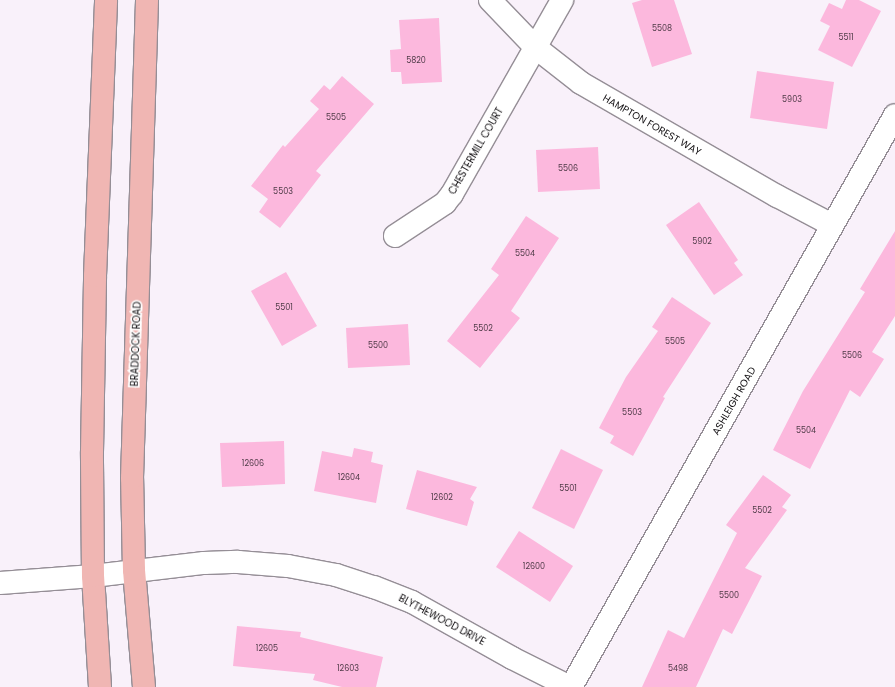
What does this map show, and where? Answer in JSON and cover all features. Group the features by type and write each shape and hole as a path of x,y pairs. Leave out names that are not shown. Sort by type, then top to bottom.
{"main road":[{"path":"100,687 93,576 92,452 95,283 106,0"},
{"name":"BRADDOCK ROAD","path":"144,687 134,570 132,478 147,0"}],"street":[{"name":"HAMPTON FOREST WAY","path":"490,0 535,47 588,87 777,196 832,225"},
{"name":"CHESTERMILL COURT","path":"395,236 445,203 452,194 562,0"},
{"name":"ASHLEIGH ROAD","path":"571,687 895,115"},
{"name":"BLYTHEWOOD DRIVE","path":"0,583 93,576 204,563 238,562 288,566 336,575 374,586 412,602 512,658 571,687"}],"building":[{"path":"642,0 674,0 692,54 652,67 632,3"},
{"path":"846,0 859,0 881,11 852,67 818,50 830,26 820,21 829,3 842,9"},
{"path":"439,18 442,82 402,84 401,72 391,72 390,50 401,49 399,20"},
{"path":"757,71 834,82 827,129 750,118"},
{"path":"342,76 374,104 316,171 321,175 280,228 259,212 268,199 251,186 283,145 285,147 319,109 310,101 324,85 330,90"},
{"path":"598,147 600,189 538,192 536,150"},
{"path":"699,202 738,260 734,263 743,275 714,295 666,225"},
{"path":"526,216 559,238 511,311 520,318 480,368 447,341 499,275 491,269"},
{"path":"895,231 895,316 872,352 884,359 860,397 850,390 810,469 773,450 803,391 865,292 860,289"},
{"path":"286,272 317,326 282,346 251,291"},
{"path":"672,297 711,323 663,397 665,398 633,456 610,443 614,436 599,428 626,377 658,331 652,327"},
{"path":"408,324 410,365 348,368 346,328"},
{"path":"284,441 285,484 222,487 220,443"},
{"path":"354,448 373,452 371,462 383,465 376,503 314,491 322,451 352,457"},
{"path":"561,449 603,470 574,529 532,508"},
{"path":"417,470 477,487 470,499 474,502 467,526 406,509"},
{"path":"763,475 791,495 782,507 787,510 745,568 762,576 732,634 723,629 696,687 642,687 668,630 684,638 737,533 726,525"},
{"path":"519,531 573,566 550,602 496,567"},
{"path":"237,626 301,632 300,637 383,657 376,687 342,687 313,680 315,674 233,666"}]}
